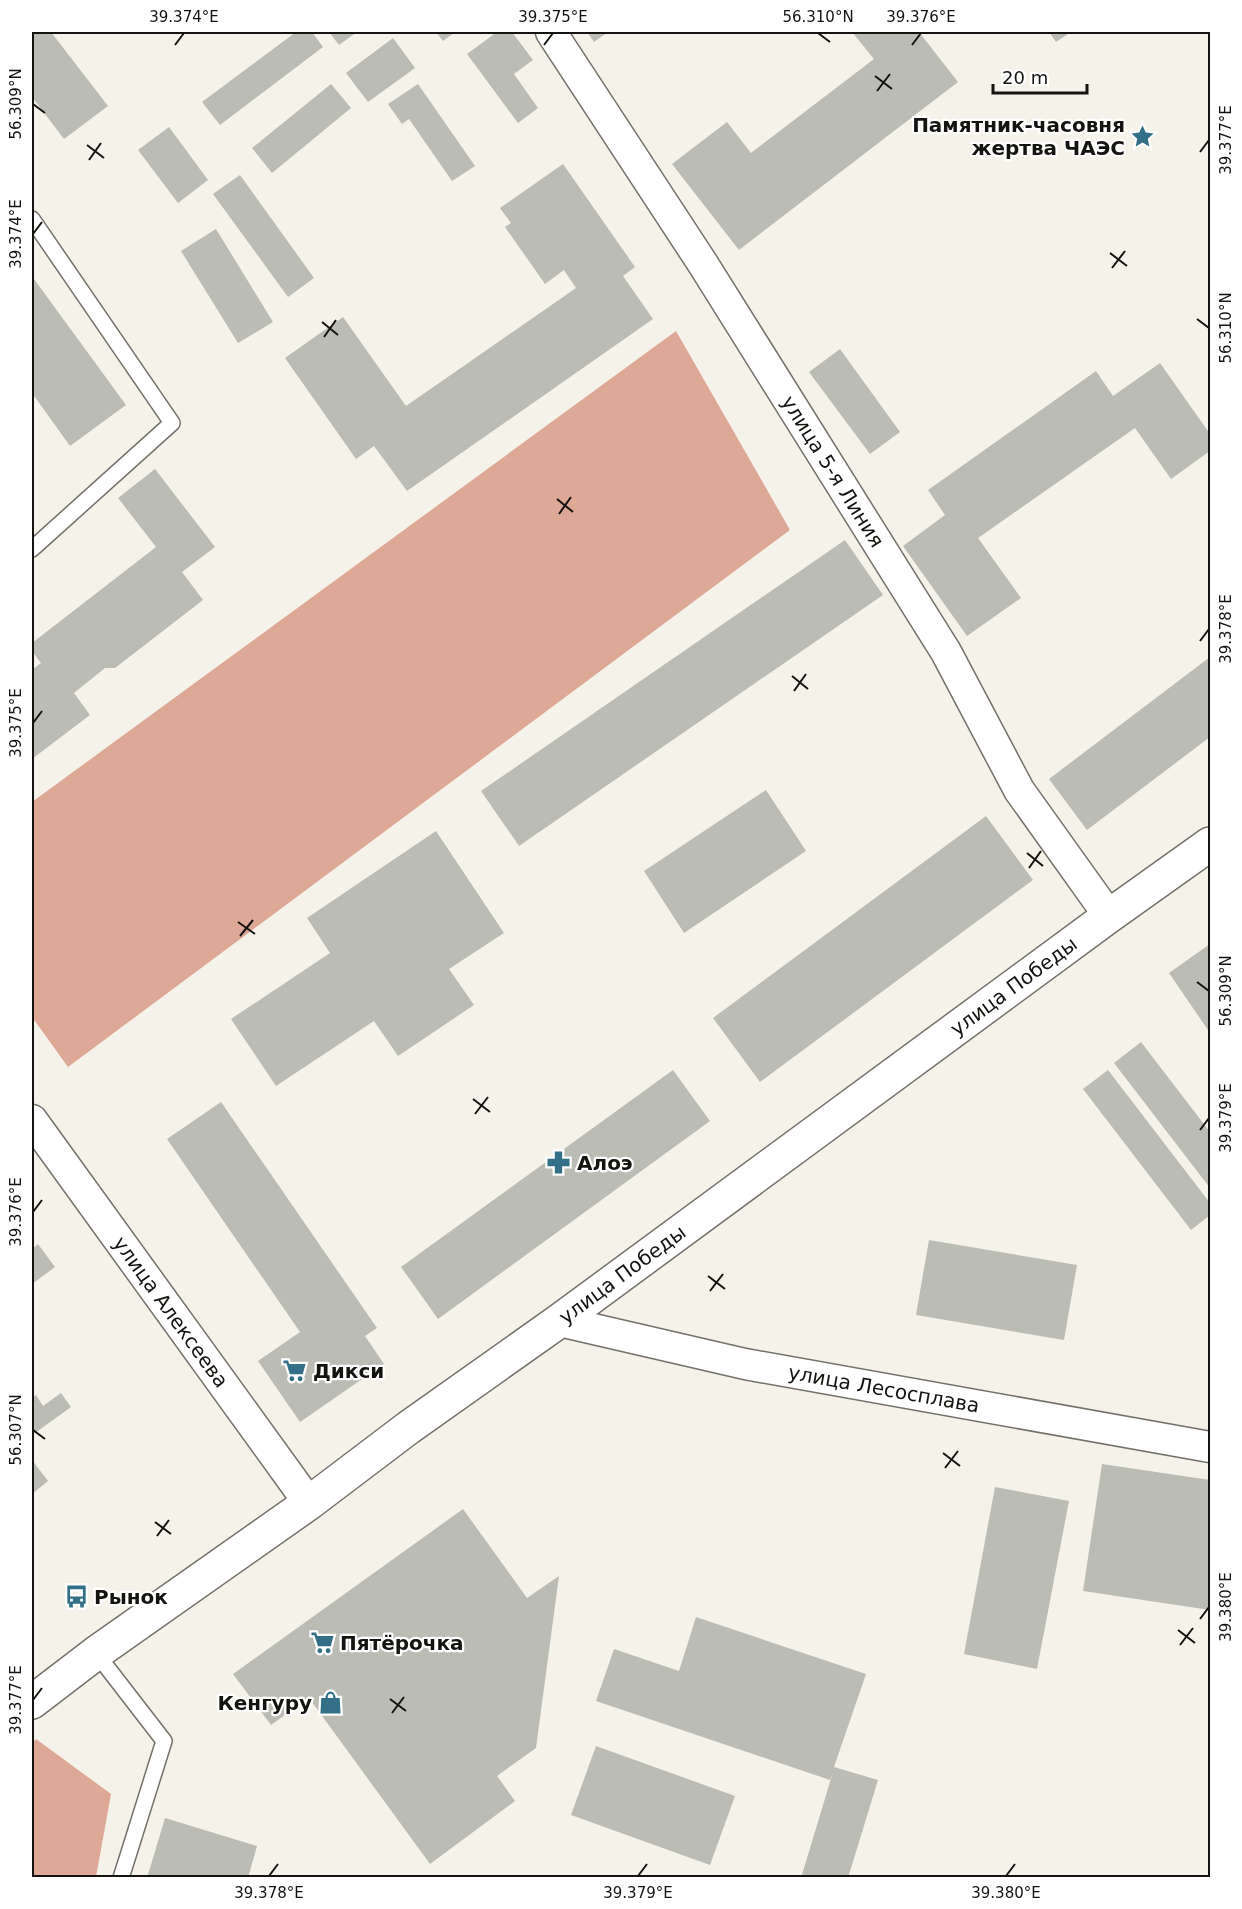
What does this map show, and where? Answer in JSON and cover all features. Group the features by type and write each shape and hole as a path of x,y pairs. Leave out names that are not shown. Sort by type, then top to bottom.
{"main road":[{"name":"улица Победы","path":"32,1702 96,1653 309,1503 408,1428 559,1321 1210,844"}],"street":[{"name":"улица 5-я Линия","path":"551,32 703,264 946,652 1019,790 1109,916"},
{"name":"улица Алексеева","path":"32,1120 309,1503"},
{"name":"улица Лесосплава","path":"559,1321 745,1364 1210,1447"}],"lane":[{"path":"32,219 172,423 32,549"},
{"path":"96,1653 164,1741 121,1878"}],"shaded area":[{"path":"676,331 790,530 68,1067 32,1017 32,802"},
{"path":"36,1739 111,1794 96,1877 32,1877 32,1744"}],"building":[{"path":"32,32 51,32 108,106 64,139 32,97"},
{"path":"296,32 312,32 323,47 220,125 202,102"},
{"path":"329,32 357,32 339,45"},
{"path":"436,32 455,32 443,41"},
{"path":"497,32 512,32 533,60 514,74 538,108 518,123 467,54"},
{"path":"587,32 608,32 594,42"},
{"path":"852,32 919,32 958,82 739,250 672,164 727,122 751,153 874,59"},
{"path":"1049,32 1071,32 1056,42"},
{"path":"393,38 415,68 368,102 346,73"},
{"path":"331,84 351,108 272,173 252,148"},
{"path":"418,84 475,166 452,181 409,119 402,124 388,104"},
{"path":"169,127 208,180 178,203 138,150"},
{"path":"563,164 635,267 623,276 653,319 407,491 374,446 356,459 285,358 343,317 406,406 576,288 564,270 545,284 505,227 511,223 500,208"},
{"path":"240,175 314,278 288,297 213,194"},
{"path":"216,229 273,322 238,343 181,251"},
{"path":"34,279 126,405 70,446 32,393 32,281"},
{"path":"840,349 900,432 870,454 809,372"},
{"path":"1160,363 1210,434 1210,451 1171,479 1135,428 978,538 1021,598 967,636 903,546 945,515 928,490 1096,371 1113,396"},
{"path":"155,469 215,547 182,572 203,600 115,668 105,668 74,693 90,715 32,759 32,670 41,663 32,651 32,643 156,547 118,498"},
{"path":"845,540 883,595 519,846 481,791"},
{"path":"1210,657 1210,737 1087,830 1049,779"},
{"path":"766,790 806,851 684,933 644,871"},
{"path":"986,816 1033,880 760,1082 713,1018"},
{"path":"436,831 504,933 449,969 474,1005 398,1056 374,1021 276,1086 231,1019 330,953 307,918"},
{"path":"1210,944 1210,1033 1169,973"},
{"path":"1141,1042 1210,1132 1210,1188 1114,1063"},
{"path":"673,1070 710,1121 438,1319 401,1267"},
{"path":"1108,1070 1210,1203 1210,1215 1191,1230 1083,1089"},
{"path":"221,1102 377,1328 365,1336 384,1364 300,1422 258,1361 300,1332 167,1139"},
{"path":"929,1240 1077,1265 1064,1340 916,1315"},
{"path":"38,1244 55,1267 32,1284 32,1249"},
{"path":"61,1393 71,1407 35,1433 32,1428 32,1398 36,1395 43,1406"},
{"path":"32,1460 48,1481 32,1494"},
{"path":"1102,1464 1210,1480 1210,1610 1083,1591"},
{"path":"995,1487 1069,1501 1037,1669 964,1654"},
{"path":"463,1509 527,1598 559,1576 536,1748 497,1776 515,1801 430,1864 309,1698 271,1725 233,1674"},
{"path":"696,1617 866,1674 834,1767 878,1780 848,1878 801,1878 833,1772 830,1780 596,1701 614,1649 679,1671"},
{"path":"596,1746 735,1796 710,1865 571,1815"},
{"path":"165,1818 257,1846 248,1878 147,1878"}],"place":[{"name":"Памятник-часовня жертва ЧАЭС","path":"1143,137"},
{"name":"Алоэ","path":"559,1163"},
{"name":"Дикси","path":"295,1371"},
{"name":"Рынок","path":"76,1597"},
{"name":"Пятёрочка","path":"322,1643"},
{"name":"Кенгуру","path":"330,1703"}]}
